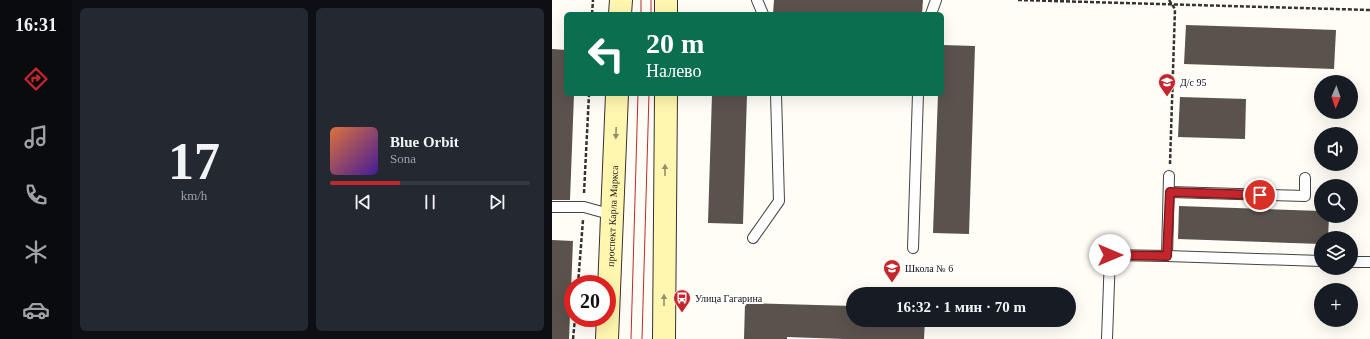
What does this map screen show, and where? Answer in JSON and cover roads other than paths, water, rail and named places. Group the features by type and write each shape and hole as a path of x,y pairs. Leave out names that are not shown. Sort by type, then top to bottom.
{"main road":[{"path":"620,0 620,12"},
{"path":"666,0 666,12"},
{"name":"проспект Карла Маркса","path":"607,339 617,96"},
{"path":"664,339 666,96"}],"lane":[{"path":"757,0 762,12"},
{"path":"932,12 936,0"},
{"path":"753,238 779,201 776,96"},
{"path":"913,248 918,96"},
{"path":"1167,256 1170,192 1169,176"},
{"path":"1170,192 1305,196 1305,178"},
{"path":"552,207 584,208 613,215"},
{"path":"1106,339 1110,255 1314,261"},
{"path":"1358,262 1370,262"}],"tram line":[{"path":"641,0 641,12"},
{"path":"651,0 651,12"},
{"path":"631,339 638,96"},
{"path":"642,339 649,96"}],"place":[{"name":"Д/с 95","path":"1167,97"},
{"name":"Школа № 6","path":"892,283"},
{"name":"Улица Гагарина","path":"682,313"}]}
